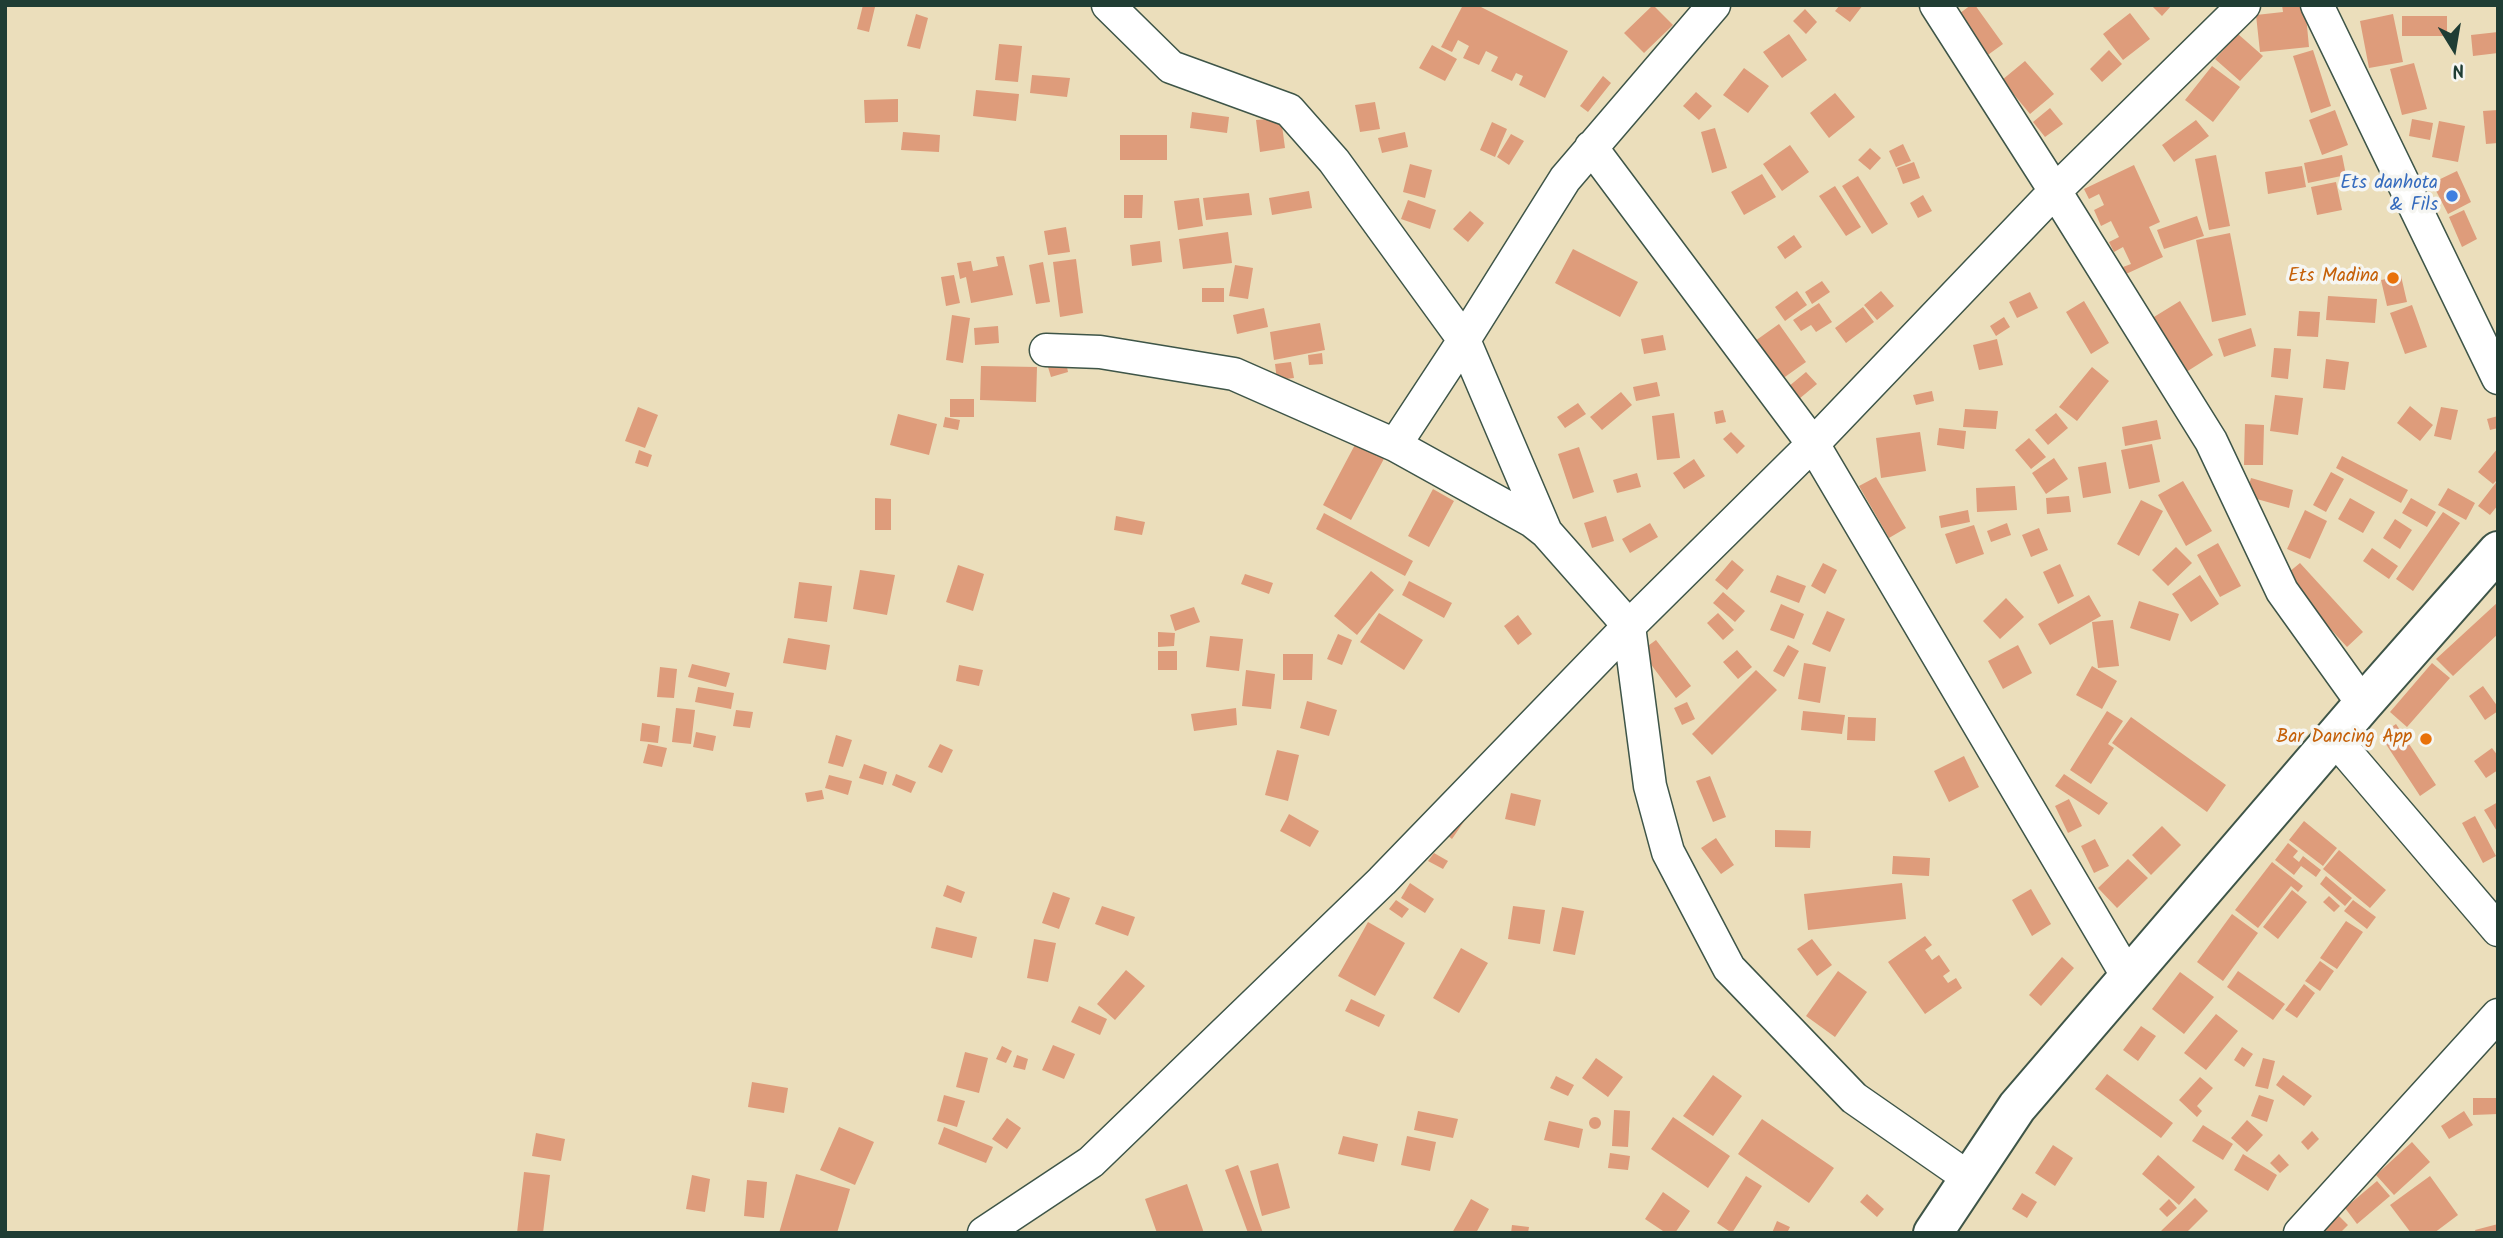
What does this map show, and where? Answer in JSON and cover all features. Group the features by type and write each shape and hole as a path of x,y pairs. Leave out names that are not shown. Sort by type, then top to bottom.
{"street":[{"path":"1108,5 1171,67 1289,110 1334,161 1465,340 1546,532"},
{"path":"1395,445 1465,340 1564,179 1714,5"},
{"path":"1936,5 2211,441 2282,591 2363,704"},
{"path":"984,1233 1091,1162 1382,881 1629,626 1813,444 2055,191 2244,5"},
{"path":"2317,5 2498,378"},
{"path":"1591,148 1813,444 2128,977"},
{"path":"1046,350 1100,352 1234,374 1395,445 1532,521 1546,532 1629,626 1650,786 1668,852 1729,968 1854,1098 1969,1178"},
{"path":"1933,1233 2017,1107 2498,551"},
{"path":"2334,738 2498,930"},
{"path":"2300,1233 2498,1015"}],"building":[{"path":"863,5 875,7 869,32 857,29"},
{"path":"1463,5 1477,5 1568,51 1545,98 1519,85 1523,76 1516,73 1512,81 1491,71 1498,57 1486,51 1479,65 1463,58 1469,46 1458,40 1452,52 1441,47"},
{"path":"1653,5 1673,25 1644,53 1624,33"},
{"path":"1840,5 1863,5 1850,22 1835,11"},
{"path":"1975,5 2003,44 1985,57 1956,16"},
{"path":"2151,5 2172,5 2162,16"},
{"path":"2282,5 2305,5 2309,47 2260,52 2256,15 2283,12"},
{"path":"1805,9 1817,22 1806,34 1793,21"},
{"path":"2130,13 2150,39 2123,60 2103,34"},
{"path":"916,14 928,18 920,49 907,46"},
{"path":"2393,14 2403,62 2369,68 2360,21"},
{"path":"2402,16 2447,16 2447,36 2402,36"},
{"path":"2498,32 2498,53 2473,56 2471,35"},
{"path":"1789,34 1807,60 1782,78 1763,52"},
{"path":"2238,34 2263,56 2240,81 2215,59"},
{"path":"999,44 1022,46 1018,82 995,80"},
{"path":"1432,45 1457,59 1445,81 1419,68"},
{"path":"2109,50 2122,64 2102,82 2090,69"},
{"path":"2313,50 2331,106 2311,113 2293,56"},
{"path":"2025,61 2054,94 2030,114 2002,80"},
{"path":"2414,63 2427,109 2402,115 2390,69"},
{"path":"2212,66 2240,87 2213,122 2185,100"},
{"path":"1744,68 1769,86 1748,113 1723,95"},
{"path":"1032,75 1070,78 1067,97 1030,93"},
{"path":"1603,76 1611,83 1588,112 1580,106"},
{"path":"976,90 1019,94 1016,121 973,116"},
{"path":"1696,92 1712,106 1699,120 1683,106"},
{"path":"1835,93 1855,117 1829,138 1810,113"},
{"path":"898,99 898,122 865,123 864,100"},
{"path":"1375,102 1380,129 1360,132 1355,105"},
{"path":"2050,108 2063,124 2045,137 2033,122"},
{"path":"2335,110 2348,145 2322,155 2309,120"},
{"path":"2498,110 2498,143 2486,144 2483,111"},
{"path":"1192,112 1229,117 1227,133 1190,128"},
{"path":"1281,118 1285,148 1260,152 1256,120"},
{"path":"2412,119 2433,123 2430,140 2409,136"},
{"path":"2196,120 2209,136 2174,162 2162,145"},
{"path":"2439,121 2465,126 2458,162 2432,157"},
{"path":"1492,122 1507,129 1495,157 1480,150"},
{"path":"1715,128 1727,168 1712,173 1701,132"},
{"path":"903,132 940,135 939,152 901,150"},
{"path":"1405,132 1408,147 1382,153 1378,138"},
{"path":"1511,134 1524,141 1509,165 1497,157"},
{"path":"1120,135 1167,135 1167,160 1120,160"},
{"path":"1903,144 1911,161 1896,167 1889,151"},
{"path":"1790,145 1809,172 1782,191 1763,164"},
{"path":"1870,148 1881,158 1870,170 1858,160"},
{"path":"2216,155 2230,226 2209,230 2195,159"},
{"path":"2342,155 2346,175 2308,183 2304,163"},
{"path":"1914,162 1920,178 1903,184 1897,168"},
{"path":"1410,164 1432,170 1425,198 1403,192"},
{"path":"2134,165 2160,222 2149,227 2163,257 2126,274 2123,267 2131,264 2123,247 2114,252 2109,242 2119,237 2111,221 2101,226 2094,210 2104,205 2099,194 2089,199 2084,189"},
{"path":"2302,166 2306,187 2268,194 2265,172"},
{"path":"2457,171 2471,202 2448,214 2432,183"},
{"path":"1762,174 1776,197 1744,215 1731,192"},
{"path":"1858,176 1888,224 1872,234 1842,186"},
{"path":"2336,182 2342,210 2317,215 2311,187"},
{"path":"1835,186 1861,227 1846,236 1819,196"},
{"path":"1309,191 1312,208 1272,215 1269,198"},
{"path":"1249,193 1252,215 1206,220 1203,198"},
{"path":"1124,195 1143,195 1142,218 1124,218"},
{"path":"1923,195 1932,211 1918,218 1910,203"},
{"path":"1199,198 1203,226 1178,230 1174,201"},
{"path":"1408,200 1436,210 1430,229 1401,219"},
{"path":"2464,210 2477,239 2462,247 2449,217"},
{"path":"1470,211 1484,223 1468,242 1453,229"},
{"path":"2197,216 2204,236 2164,249 2157,230"},
{"path":"1066,227 1070,252 1048,255 1044,231"},
{"path":"1228,232 1232,263 1183,269 1179,239"},
{"path":"2230,233 2246,315 2212,322 2196,240"},
{"path":"1794,235 1802,247 1785,259 1777,247"},
{"path":"1160,241 1162,262 1132,266 1130,245"},
{"path":"1573,249 1638,282 1620,317 1555,283"},
{"path":"1004,256 1013,295 971,303 966,277 960,279 957,263 971,261 973,271 998,266 996,257"},
{"path":"1076,259 1083,313 1060,317 1053,262"},
{"path":"1043,262 1050,302 1036,304 1029,265"},
{"path":"1235,265 1253,268 1248,299 1229,296"},
{"path":"954,275 960,303 946,306 941,277"},
{"path":"2401,276 2407,302 2387,306 2381,280"},
{"path":"1822,281 1830,292 1812,304 1805,292"},
{"path":"1202,288 1224,288 1224,302 1202,302"},
{"path":"1797,291 1807,305 1785,321 1775,307"},
{"path":"1881,291 1894,306 1877,320 1864,305"},
{"path":"2030,292 2038,308 2017,318 2009,302"},
{"path":"2328,296 2377,299 2375,323 2326,320"},
{"path":"2084,301 2109,343 2091,354 2066,312"},
{"path":"2180,301 2213,355 2183,374 2149,320"},
{"path":"1819,303 1832,322 1816,332 1811,325 1801,331 1793,320"},
{"path":"2412,305 2427,347 2405,354 2390,313"},
{"path":"1863,307 1874,322 1846,343 1835,328"},
{"path":"1264,308 1268,327 1237,334 1233,315"},
{"path":"2299,311 2320,312 2318,337 2297,336"},
{"path":"952,315 970,318 963,363 946,360"},
{"path":"2004,317 2010,327 1996,336 1990,326"},
{"path":"1320,323 1325,350 1274,360 1270,332"},
{"path":"1779,324 1806,362 1782,379 1755,341"},
{"path":"998,326 999,343 975,345 974,328"},
{"path":"2251,328 2256,346 2224,357 2218,339"},
{"path":"1663,335 1666,350 1644,354 1641,339"},
{"path":"1997,339 2003,365 1979,370 1973,345"},
{"path":"2274,348 2291,349 2288,379 2271,377"},
{"path":"1322,353 1323,364 1309,365 1308,355"},
{"path":"2326,359 2349,362 2345,390 2323,388"},
{"path":"1066,362 1068,372 1051,377 1048,367"},
{"path":"1291,362 1294,378 1277,380 1275,364"},
{"path":"981,366 1037,367 1036,402 980,400"},
{"path":"2092,367 2109,381 2077,421 2059,407"},
{"path":"1806,372 1817,384 1799,399 1788,387"},
{"path":"1657,382 1660,396 1636,401 1633,387"},
{"path":"1932,391 1934,401 1916,405 1913,395"},
{"path":"1621,392 1632,405 1602,430 1590,417"},
{"path":"2275,395 2303,398 2298,435 2270,431"},
{"path":"950,399 974,399 974,417 950,417"},
{"path":"1578,403 1586,414 1565,428 1557,417"},
{"path":"2410,406 2433,425 2420,441 2397,423"},
{"path":"638,407 658,415 645,448 625,441"},
{"path":"2441,407 2458,410 2451,440 2434,436"},
{"path":"1965,409 1998,411 1996,429 1963,427"},
{"path":"1723,410 1726,422 1716,424 1714,412"},
{"path":"1674,413 1680,458 1657,460 1652,416"},
{"path":"2056,413 2068,428 2048,445 2035,430"},
{"path":"898,414 937,424 929,455 890,445"},
{"path":"2498,416 2498,428 2490,430 2487,419"},
{"path":"945,417 960,420 958,430 943,427"},
{"path":"2157,420 2161,439 2125,446 2122,427"},
{"path":"2245,424 2264,425 2263,465 2244,465"},
{"path":"1939,428 1966,431 1964,449 1937,445"},
{"path":"1731,432 1745,446 1737,454 1723,439"},
{"path":"1920,432 1926,471 1881,478 1876,438"},
{"path":"2029,438 2046,457 2031,469 2015,450"},
{"path":"1358,439 1386,455 1351,520 1323,505"},
{"path":"2152,444 2160,482 2129,489 2121,450"},
{"path":"1579,447 1594,492 1573,499 1558,454"},
{"path":"2498,448 2498,479 2493,484 2478,472"},
{"path":"639,450 652,455 648,467 635,463"},
{"path":"2342,456 2408,490 2401,503 2336,468"},
{"path":"2054,458 2068,479 2046,494 2032,473"},
{"path":"1694,459 1705,476 1684,489 1673,473"},
{"path":"2106,462 2111,493 2083,498 2078,467"},
{"path":"2331,472 2344,479 2326,512 2313,505"},
{"path":"1637,473 1641,487 1617,493 1613,480"},
{"path":"1876,477 1906,528 1889,538 1859,486"},
{"path":"2251,478 2293,490 2289,508 2246,496"},
{"path":"2498,480 2498,505 2490,515 2478,506"},
{"path":"2183,481 2212,531 2186,546 2158,495"},
{"path":"2015,486 2017,510 1977,512 1976,488"},
{"path":"2448,488 2475,503 2466,520 2438,505"},
{"path":"1433,489 1454,501 1429,547 1408,536"},
{"path":"2069,496 2071,512 2047,514 2046,498"},
{"path":"875,498 891,499 891,530 875,530"},
{"path":"2350,498 2375,512 2363,533 2338,519"},
{"path":"2411,498 2436,512 2427,527 2402,513"},
{"path":"2141,500 2163,511 2139,556 2117,544"},
{"path":"1968,510 1970,522 1941,528 1939,516"},
{"path":"2305,510 2327,521 2310,559 2287,549"},
{"path":"2443,512 2460,523 2413,591 2396,579"},
{"path":"1324,513 1413,561 1405,576 1316,529"},
{"path":"1116,516 1145,522 1142,535 1114,530"},
{"path":"1606,516 1614,541 1592,548 1584,523"},
{"path":"2395,519 2412,530 2400,549 2383,538"},
{"path":"1650,523 1658,537 1630,553 1622,539"},
{"path":"2007,523 2011,535 1991,542 1987,531"},
{"path":"1974,525 1984,554 1956,564 1945,534"},
{"path":"2039,528 2048,550 2031,557 2022,535"},
{"path":"2218,543 2241,586 2220,597 2197,555"},
{"path":"2176,547 2192,563 2168,586 2152,570"},
{"path":"2372,548 2398,566 2389,579 2363,561"},
{"path":"1732,560 1744,570 1727,590 1715,580"},
{"path":"1823,563 1837,570 1825,594 1811,586"},
{"path":"2300,563 2363,632 2347,647 2283,577"},
{"path":"2060,564 2074,596 2058,604 2043,572"},
{"path":"958,565 984,574 973,611 946,602"},
{"path":"860,570 895,575 887,615 853,609"},
{"path":"1371,571 1394,590 1357,635 1334,616"},
{"path":"1245,574 1273,583 1269,594 1241,584"},
{"path":"1777,575 1806,586 1799,603 1770,592"},
{"path":"2200,575 2219,604 2191,622 2172,594"},
{"path":"1409,581 1452,603 1444,618 1402,595"},
{"path":"799,582 832,586 827,622 794,618"},
{"path":"1723,592 1745,611 1735,622 1713,603"},
{"path":"2089,595 2101,616 2050,645 2038,624"},
{"path":"2006,598 2024,617 2000,639 1983,621"},
{"path":"2139,601 2179,614 2170,641 2130,628"},
{"path":"2498,602 2498,634 2453,676 2436,659"},
{"path":"1781,604 1804,614 1794,639 1770,630"},
{"path":"1194,607 1200,622 1175,631 1170,615"},
{"path":"1827,611 1845,619 1830,652 1812,644"},
{"path":"1379,613 1423,640 1404,670 1360,642"},
{"path":"1718,613 1734,630 1723,640 1707,623"},
{"path":"1518,615 1532,634 1518,645 1504,626"},
{"path":"2113,620 2119,666 2098,668 2092,622"},
{"path":"1158,632 1175,633 1174,646 1158,647"},
{"path":"1338,634 1352,640 1342,665 1327,659"},
{"path":"1210,636 1243,639 1239,671 1206,667"},
{"path":"788,638 830,645 826,670 783,663"},
{"path":"1656,640 1691,686 1676,698 1641,651"},
{"path":"1788,645 1799,651 1784,677 1773,671"},
{"path":"2018,645 2032,673 2003,689 1988,661"},
{"path":"1737,650 1752,667 1738,679 1723,662"},
{"path":"1158,651 1177,651 1177,670 1158,670"},
{"path":"1283,654 1313,654 1312,680 1283,680"},
{"path":"1804,663 1826,667 1820,703 1798,699"},
{"path":"2432,663 2450,678 2407,727 2390,712"},
{"path":"692,664 730,673 726,687 688,677"},
{"path":"959,665 983,670 979,686 956,681"},
{"path":"2092,666 2117,681 2102,709 2076,695"},
{"path":"660,667 677,669 674,698 657,697"},
{"path":"1246,670 1275,674 1271,709 1242,706"},
{"path":"1756,670 1777,690 1712,755 1692,734"},
{"path":"2483,686 2498,707 2498,711 2485,720 2469,696"},
{"path":"698,687 734,693 731,709 695,702"},
{"path":"1307,701 1337,710 1329,736 1300,728"},
{"path":"1687,702 1695,719 1682,725 1674,708"},
{"path":"676,708 695,710 691,744 672,742"},
{"path":"1236,708 1237,725 1194,731 1191,714"},
{"path":"736,710 753,712 750,728 733,726"},
{"path":"1803,711 1845,715 1842,734 1801,730"},
{"path":"2107,711 2123,721 2108,744 2114,748 2091,784 2070,770"},
{"path":"1848,717 1876,718 1875,741 1847,740"},
{"path":"2131,717 2226,785 2207,812 2112,743"},
{"path":"642,723 660,726 658,743 640,741"},
{"path":"2396,724 2436,785 2420,796 2380,735"},
{"path":"696,732 716,736 713,751 693,747"},
{"path":"836,735 852,740 843,767 828,763"},
{"path":"648,744 667,748 662,767 643,763"},
{"path":"940,744 953,750 942,773 928,767"},
{"path":"2492,748 2498,756 2498,770 2486,778 2474,761"},
{"path":"1277,750 1299,755 1288,801 1265,795"},
{"path":"1964,756 1979,787 1949,802 1934,771"},
{"path":"864,764 887,772 883,785 859,778"},
{"path":"896,774 916,782 911,793 892,785"},
{"path":"2064,774 2108,803 2099,815 2055,786"},
{"path":"829,775 852,781 848,795 825,788"},
{"path":"1710,776 1726,817 1713,822 1696,781"},
{"path":"822,790 824,799 807,802 805,793"},
{"path":"1511,793 1541,800 1535,826 1505,819"},
{"path":"2069,799 2082,826 2068,833 2055,806"},
{"path":"2498,802 2498,833 2484,810"},
{"path":"1456,810 1467,817 1452,839 1442,831"},
{"path":"1289,814 1319,831 1310,847 1280,831"},
{"path":"2475,816 2496,856 2483,863 2462,823"},
{"path":"2304,821 2337,848 2323,866 2289,840"},
{"path":"2162,826 2181,845 2151,875 2132,855"},
{"path":"1775,830 1811,831 1810,848 1775,847"},
{"path":"1716,838 1734,865 1721,874 1701,848"},
{"path":"2095,839 2109,866 2094,873 2081,846"},
{"path":"2288,843 2298,851 2293,857 2299,862 2303,856 2321,870 2316,877 2301,866 2294,875 2275,860"},
{"path":"2339,850 2386,890 2370,908 2323,869"},
{"path":"1434,853 1448,861 1443,869 1428,861"},
{"path":"1893,856 1930,858 1929,876 1892,874"},
{"path":"2128,859 2148,878 2117,908 2098,888"},
{"path":"2272,862 2303,886 2298,892 2291,886 2258,928 2235,910"},
{"path":"2326,876 2352,898 2345,906 2320,884"},
{"path":"1410,883 1434,899 1425,913 1401,898"},
{"path":"1902,883 1906,919 1808,930 1804,894"},
{"path":"947,885 965,892 961,903 943,896"},
{"path":"2031,889 2051,924 2032,936 2012,900"},
{"path":"2292,890 2307,902 2278,939 2263,927"},
{"path":"1053,892 1070,898 1059,929 1042,923"},
{"path":"2329,896 2340,906 2334,912 2323,902"},
{"path":"1396,900 1409,909 1402,918 1389,909"},
{"path":"2353,900 2376,917 2367,929 2344,911"},
{"path":"1102,906 1135,917 1128,936 1095,924"},
{"path":"1513,906 1545,910 1540,944 1508,939"},
{"path":"1562,907 1584,911 1575,955 1553,951"},
{"path":"2232,914 2258,933 2223,981 2197,962"},
{"path":"2346,921 2363,932 2337,969 2320,958"},
{"path":"1368,922 1405,943 1375,996 1338,976"},
{"path":"936,927 977,937 972,958 931,948"},
{"path":"1925,936 1932,945 1925,950 1932,960 1939,955 1950,971 1943,976 1948,983 1956,978 1962,988 1925,1014 1888,962"},
{"path":"1034,939 1056,943 1048,982 1027,978"},
{"path":"1812,939 1832,965 1817,976 1797,949"},
{"path":"1461,948 1488,963 1459,1013 1433,998"},
{"path":"2062,957 2074,968 2041,1006 2029,995"},
{"path":"2320,961 2334,971 2320,991 2305,981"},
{"path":"1126,970 1145,986 1115,1020 1097,1004"},
{"path":"1838,971 1867,992 1835,1037 1806,1016"},
{"path":"2238,971 2285,1004 2273,1020 2227,987"},
{"path":"2180,972 2214,997 2184,1034 2152,1009"},
{"path":"2304,984 2315,993 2297,1018 2285,1010"},
{"path":"1351,999 1385,1015 1379,1027 1345,1011"},
{"path":"1079,1006 1107,1019 1100,1035 1071,1022"},
{"path":"2216,1014 2238,1031 2206,1070 2184,1053"},
{"path":"2141,1026 2156,1036 2138,1061 2123,1050"},
{"path":"1053,1045 1075,1054 1064,1079 1042,1070"},
{"path":"1002,1046 1012,1051 1006,1063 996,1059"},
{"path":"2242,1047 2253,1054 2244,1067 2234,1060"},
{"path":"965,1052 988,1058 979,1093 956,1087"},
{"path":"1017,1055 1028,1059 1025,1070 1013,1067"},
{"path":"1596,1058 1623,1077 1608,1097 1582,1078"},
{"path":"2263,1058 2275,1061 2268,1089 2255,1086"},
{"path":"2107,1074 2173,1123 2161,1138 2095,1089"},
{"path":"1713,1075 1742,1096 1713,1136 1683,1116"},
{"path":"2283,1075 2312,1096 2304,1106 2276,1085"},
{"path":"1556,1076 1574,1085 1568,1096 1550,1088"},
{"path":"2200,1077 2213,1088 2197,1106 2202,1111 2197,1117 2179,1100"},
{"path":"752,1082 788,1088 784,1113 748,1107"},
{"path":"944,1095 965,1101 957,1127 937,1121"},
{"path":"2259,1095 2274,1100 2267,1122 2251,1116"},
{"path":"2473,1098 2498,1098 2498,1114 2473,1115"},
{"path":"1614,1110 1630,1111 1628,1147 1612,1146"},
{"path":"1418,1111 1458,1119 1453,1138 1414,1130"},
{"path":"2464,1111 2473,1125 2449,1139 2441,1126"},
{"path":"1595,1117 1601,1123 1595,1129 1589,1123"},
{"path":"1673,1117 1730,1156 1708,1188 1651,1149"},
{"path":"1007,1118 1021,1128 1007,1149 992,1139"},
{"path":"1762,1119 1834,1168 1809,1203 1738,1154"},
{"path":"2247,1120 2263,1135 2247,1152 2231,1138"},
{"path":"1549,1121 1583,1129 1579,1148 1544,1140"},
{"path":"2203,1125 2233,1144 2223,1160 2192,1141"},
{"path":"839,1127 874,1142 855,1185 820,1170"},
{"path":"944,1127 993,1147 986,1163 938,1144"},
{"path":"2312,1131 2319,1139 2308,1150 2301,1142"},
{"path":"536,1133 565,1139 561,1161 532,1156"},
{"path":"1343,1136 1378,1144 1374,1162 1338,1154"},
{"path":"1407,1136 1436,1142 1430,1171 1401,1165"},
{"path":"2412,1142 2430,1162 2394,1195 2376,1175"},
{"path":"2053,1145 2073,1158 2055,1186 2035,1173"},
{"path":"1610,1153 1630,1156 1628,1170 1608,1168"},
{"path":"2243,1154 2277,1175 2268,1191 2234,1170"},
{"path":"2279,1154 2289,1165 2280,1173 2270,1163"},
{"path":"2158,1155 2195,1187 2179,1205 2142,1174"},
{"path":"1278,1163 1290,1208 1262,1216 1250,1171"},
{"path":"1238,1165 1263,1233 1248,1233 1225,1170"},
{"path":"524,1172 550,1175 543,1233 517,1233"},
{"path":"796,1174 850,1189 837,1233 779,1233"},
{"path":"692,1175 710,1179 705,1212 686,1209"},
{"path":"1746,1176 1762,1186 1732,1233 1717,1223"},
{"path":"2430,1176 2458,1215 2434,1233 2411,1233 2390,1205"},
{"path":"747,1180 767,1182 764,1218 744,1216"},
{"path":"2377,1181 2390,1196 2357,1224 2345,1208"},
{"path":"1187,1184 1204,1233 1157,1233 1145,1199"},
{"path":"1663,1192 1690,1211 1675,1233 1666,1233 1645,1219"},
{"path":"2022,1193 2037,1202 2027,1218 2012,1209"},
{"path":"1867,1194 1884,1209 1877,1217 1860,1202"},
{"path":"2195,1198 2208,1211 2186,1233 2162,1233 2161,1231"},
{"path":"1471,1199 1489,1209 1476,1233 1452,1233"},
{"path":"2169,1199 2177,1208 2167,1217 2159,1209"},
{"path":"2337,1214 2348,1225 2340,1233 2319,1233"},
{"path":"1777,1221 1790,1227 1787,1233 1772,1233"},
{"path":"2498,1224 2498,1233 2476,1233 2475,1230"},
{"path":"1512,1225 1529,1227 1528,1233 1511,1233"}],"place":[{"name":"Ets danhota & Fils","path":"2452,196"},
{"name":"Ets Madina","path":"2393,278"},
{"name":"Bar Dancing App","path":"2426,739"}]}
